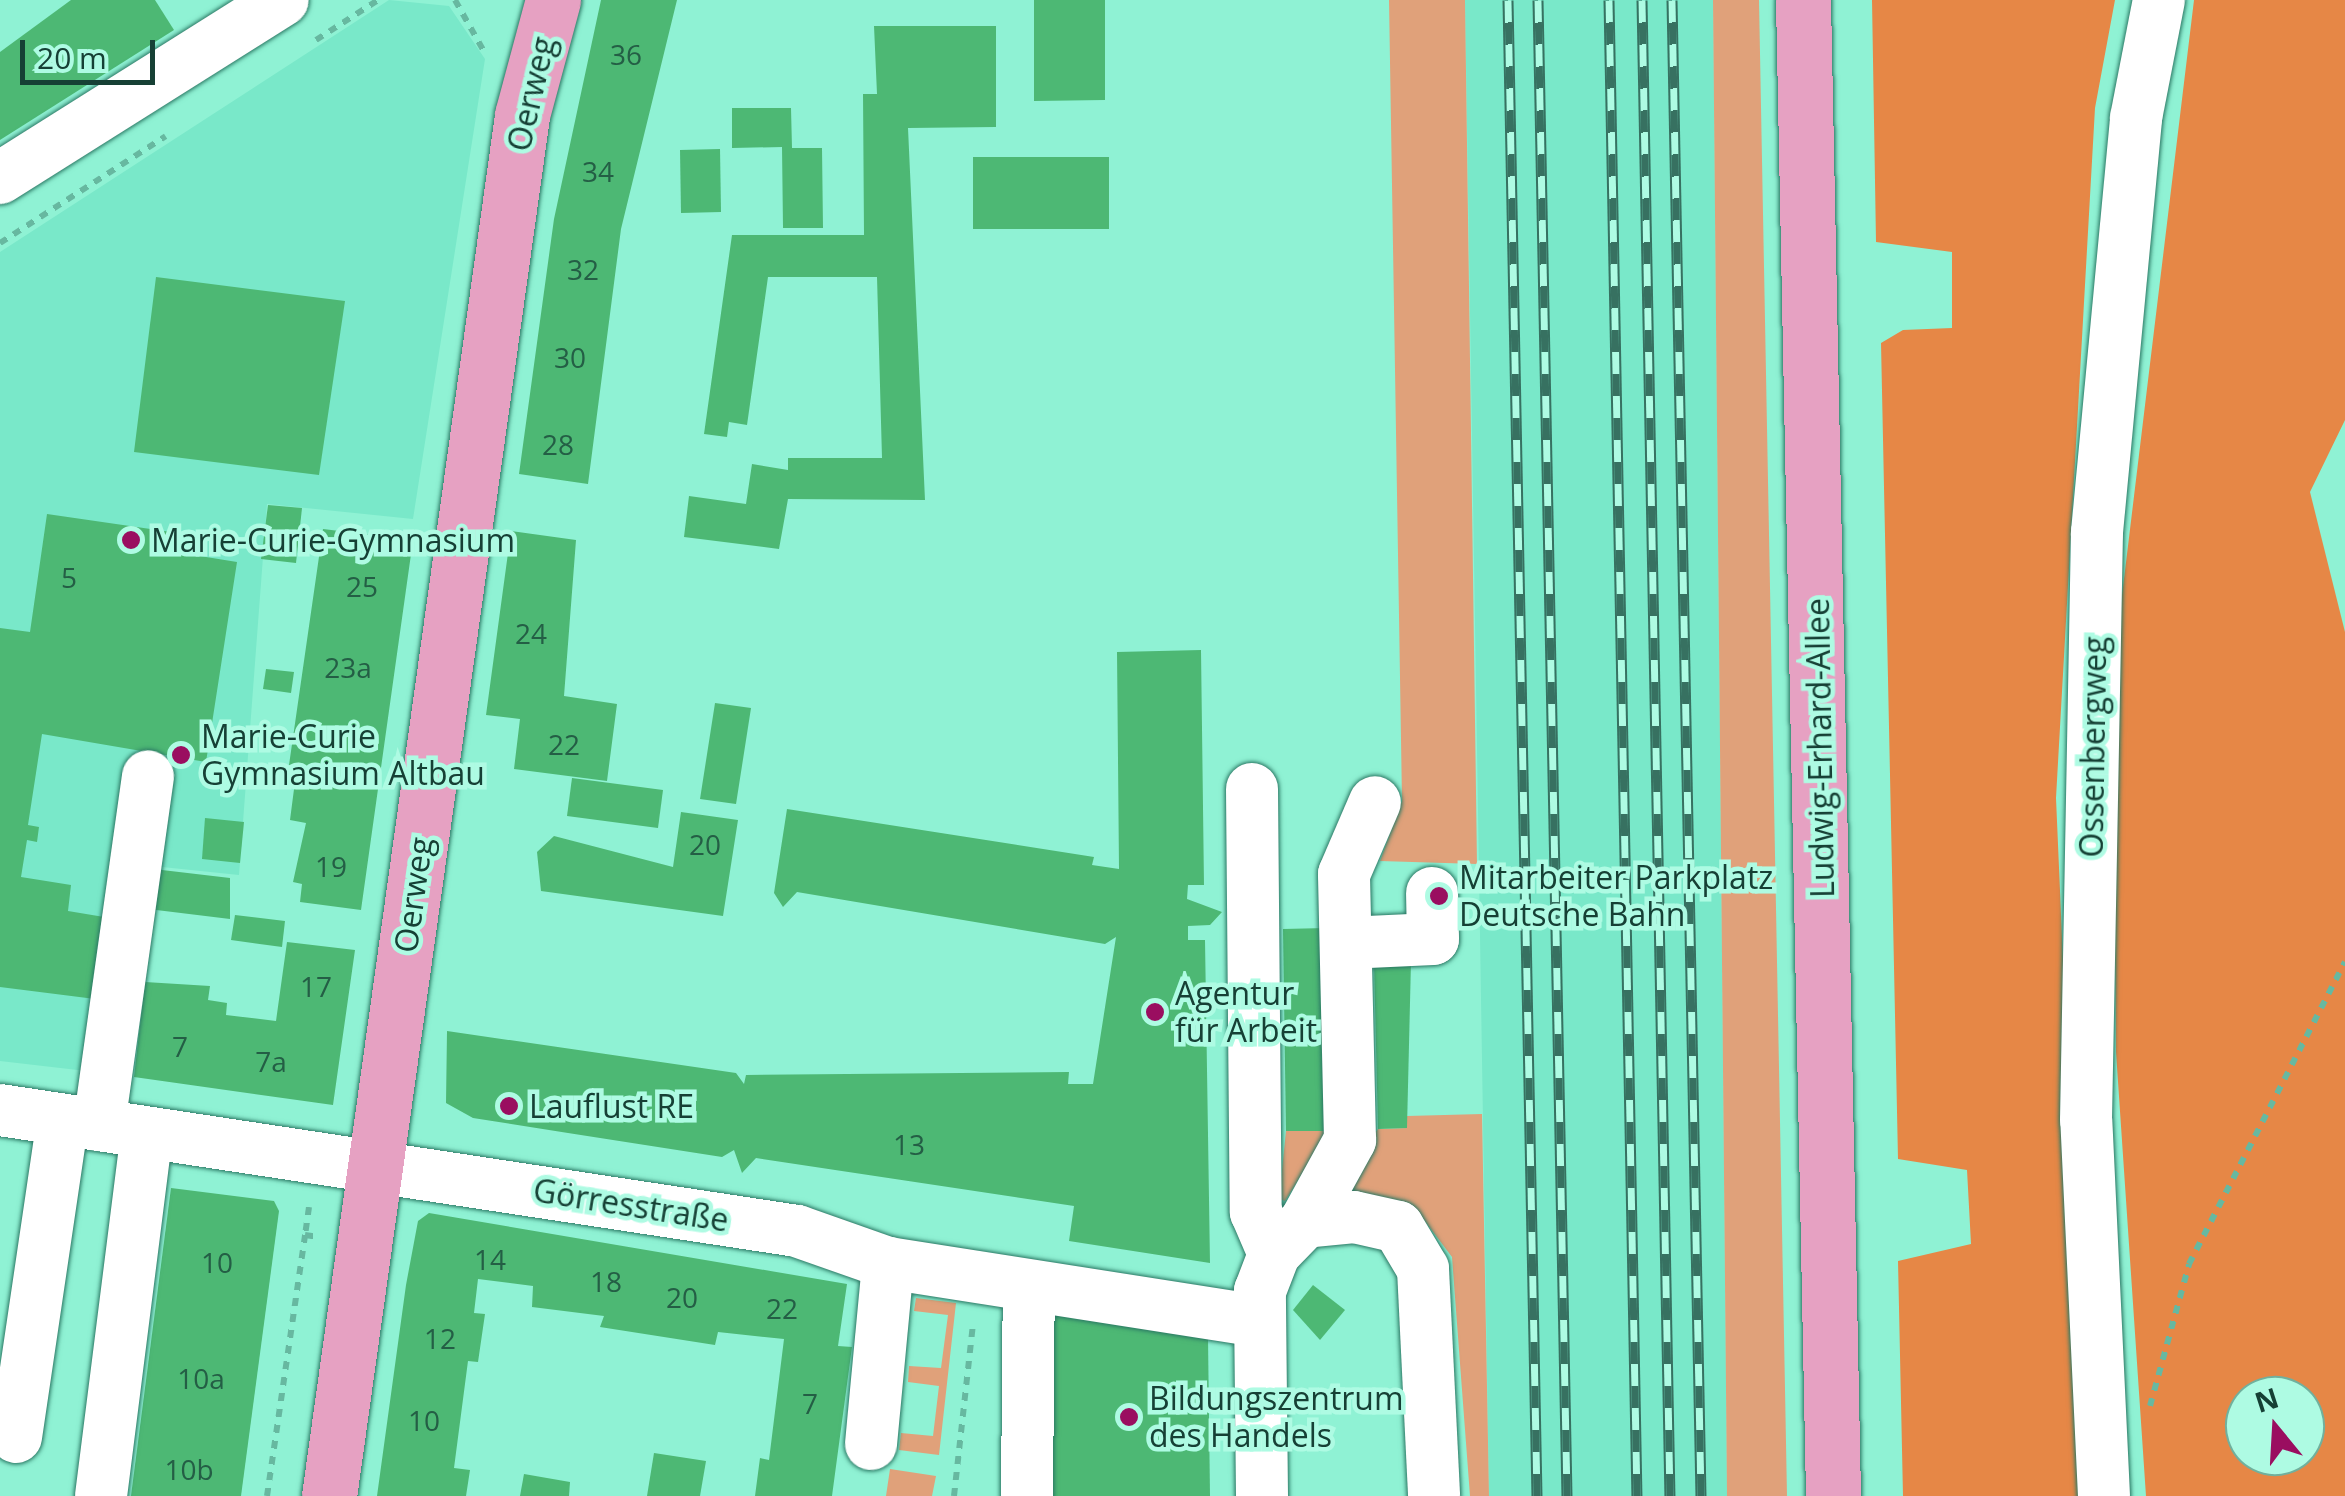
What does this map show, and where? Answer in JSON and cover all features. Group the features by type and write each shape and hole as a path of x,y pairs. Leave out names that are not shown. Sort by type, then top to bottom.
{"main road":[{"name":"Oerweg","path":"330,1496 522,115 552,0"},
{"name":"Ludwig-Erhard-Allee","path":"1803,0 1833,1496"}],"street":[{"path":"0,178 283,0"},
{"name":"Ossenbergweg","path":"2104,1496 2086,1120 2097,532 2136,118 2159,0"},
{"path":"101,1496 103,1126 148,776"},
{"path":"1252,788 1256,1212 1289,1238"},
{"path":"1262,1496 1258,1320 1289,1238 1350,1140 1344,874 1375,802"},
{"path":"1346,943 1433,939 1432,893"},
{"name":"Görresstraße","path":"0,1110 798,1231 888,1263 1258,1320"},
{"path":"16,1438 103,1126"},
{"path":"1289,1238 1354,1217 1398,1227 1422,1268 1434,1496"},
{"path":"871,1444 888,1263"},
{"path":"1027,1496 1029,1286"}],"path":[{"path":"454,0 491,62"},
{"path":"2145,1427 2189,1264 2345,962"},
{"path":"267,1496 305,1235"},
{"path":"954,1496 978,1277"}],"shaded area":[{"name":"Marie-Curie-Gymnasium","path":"389,0 449,6 485,59 413,519 267,504 239,875 143,865 112,1074 0,1061 0,252"},
{"path":"1389,0 1465,0 1477,864 1380,861 1402,801"},
{"path":"1465,0 1713,0 1727,1496 1489,1496"},
{"path":"1713,0 1759,0 1787,1496 1727,1496"},
{"path":"1872,0 2115,0 2095,108 2056,798 2086,1496 1903,1496 1898,1261 1971,1244 1967,1170 1898,1159 1881,343 1903,330 1952,328 1952,252 1876,242"},
{"path":"2194,0 2345,0 2345,420 2310,492 2345,632 2345,1496 2146,1496 2116,1052 2113,670"},
{"path":"1482,1114 1489,1496 1470,1496 1452,1257 1418,1212 1329,1195 1378,1129 1407,1128 1407,1116"},
{"path":"1286,1131 1329,1131 1285,1201 1279,1199"},
{"path":"916,1298 956,1303 939,1455 899,1450 901,1433 933,1436 939,1386 908,1382 909,1366 941,1368 948,1315 914,1311"},
{"path":"890,1469 936,1476 932,1496 886,1496"}],"building":[{"path":"71,0 155,0 174,30 0,140 0,52"},
{"path":"601,0 677,0 621,229 588,484 519,474 554,219"},
{"path":"1034,0 1105,0 1105,100 1034,101"},
{"path":"874,26 996,26 996,127 908,128 925,500 788,499 779,549 684,537 689,496 746,504 752,464 788,470 788,458 882,458 877,277 768,277 747,425 729,422 727,437 704,434 732,235 864,235 863,94 877,94"},
{"path":"732,108 791,108 792,148 822,148 823,228 783,228 782,147 732,148"},
{"path":"720,149 721,212 681,213 680,150"},
{"path":"973,157 1109,157 1109,229 973,229"},
{"path":"156,277 345,301 319,475 134,452"},
{"path":"268,505 302,508 296,563 261,559"},
{"name":"Marie-Curie Gymnasium Altbau","path":"47,514 178,533 175,552 237,562 206,762 42,734 28,825 39,827 37,842 27,840 21,877 71,885 68,911 116,919 103,1000 0,987 0,628 30,632"},
{"path":"323,529 413,540 361,910 300,902 302,884 293,882 306,823 290,820 297,766 289,765"},
{"path":"511,531 576,540 564,696 617,704 607,781 514,769 520,719 486,715"},
{"path":"1201,650 1204,885 1188,885 1187,899 1222,912 1210,925 1188,926 1188,940 1205,940 1210,1263 1069,1241 1074,1206 756,1158 742,1173 734,1150 722,1157 473,1118 446,1103 447,1031 736,1073 744,1084 746,1075 1069,1072 1068,1084 1093,1084 1116,937 1105,944 797,892 783,907 774,893 787,809 1094,857 1092,865 1119,869 1117,652"},
{"path":"266,669 294,672 291,693 263,689"},
{"path":"715,703 751,708 736,804 700,799"},
{"path":"572,778 663,790 658,828 567,816"},
{"path":"681,812 738,820 723,916 541,891 537,852 554,836 673,867"},
{"path":"205,818 244,822 240,863 202,859"},
{"path":"145,868 230,878 230,919 140,908"},
{"path":"235,915 285,921 282,947 231,940"},
{"path":"1326,928 1329,1131 1286,1131 1283,929"},
{"path":"287,942 355,950 333,1105 134,1077 145,982 210,986 208,1000 227,1003 226,1015 276,1021"},
{"path":"1411,961 1407,1128 1378,1129 1374,962"},
{"path":"171,1188 274,1201 279,1211 241,1496 131,1496"},
{"path":"429,1213 847,1284 838,1346 852,1347 832,1496 755,1496 760,1458 769,1460 784,1339 718,1332 715,1345 600,1327 604,1316 532,1307 533,1286 478,1279 474,1313 485,1314 478,1362 468,1361 454,1468 470,1470 466,1496 377,1496 406,1285 418,1221"},
{"path":"1313,1285 1345,1310 1320,1340 1293,1310"},
{"name":"Bildungszentrum des Handels","path":"1048,1310 1208,1338 1210,1496 1051,1496"},
{"path":"654,1453 706,1461 700,1496 647,1496"},
{"path":"524,1474 570,1482 569,1496 520,1496"}],"railway":[{"path":"1508,0 1537,1496"},
{"path":"1538,0 1567,1496"},
{"path":"1609,0 1637,1496"},
{"path":"1642,0 1670,1496"},
{"path":"1672,0 1701,1496"}],"place":[{"name":"Marie-Curie-Gymnasium","path":"131,540"},
{"name":"Marie-Curie Gymnasium Altbau","path":"181,755"},
{"name":"Mitarbeiter Parkplatz Deutsche Bahn","path":"1439,896"},
{"name":"Agentur für Arbeit","path":"1155,1012"},
{"name":"Lauflust RE","path":"509,1106"},
{"name":"Bildungszentrum des Handels","path":"1129,1417"}]}
